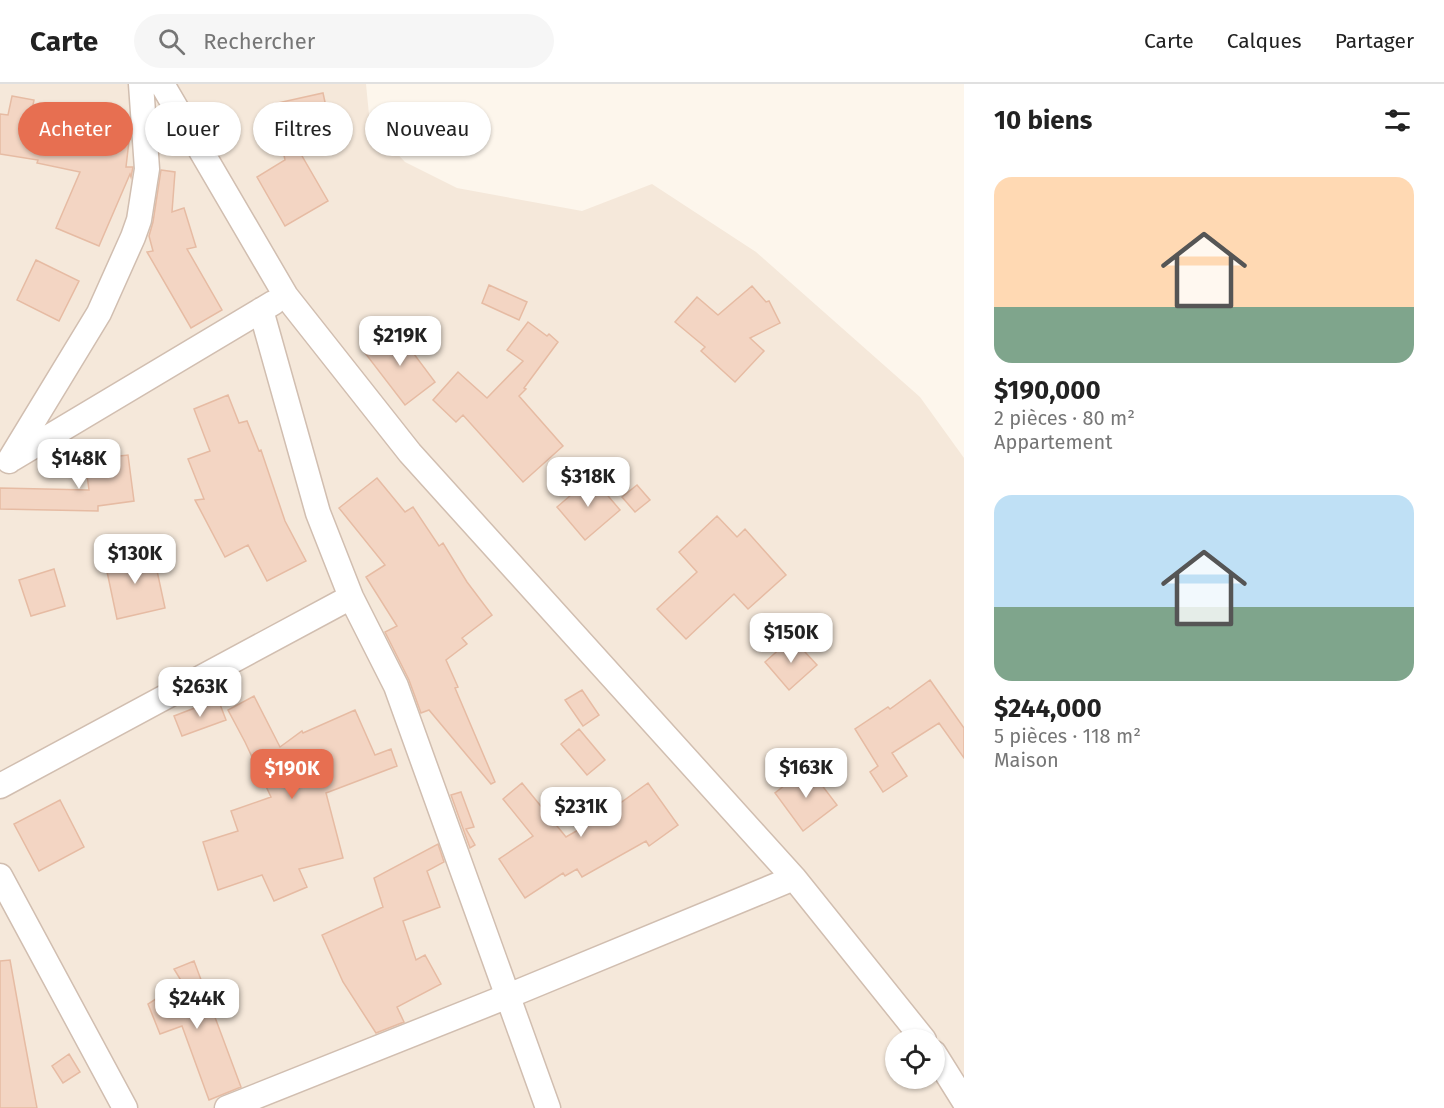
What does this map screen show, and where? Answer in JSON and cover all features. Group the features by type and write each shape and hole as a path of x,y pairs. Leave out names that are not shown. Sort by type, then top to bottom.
{"street":[{"path":"4,463 99,313 133,237 139,220 147,169 141,84"},
{"path":"162,84 286,296 410,453 794,878 915,1029"},
{"path":"4,463 286,296"},
{"path":"261,310 318,513 351,597 396,686 548,1108"},
{"path":"0,786 351,597"},
{"path":"0,876 125,1108"},
{"path":"227,1108 508,996 794,878"},
{"path":"945,1071 964,1101"}],"shaded area":[{"path":"0,84 366,84 368,102 365,102 365,156 399,156 405,162 457,188 582,211 652,184 756,252 920,397 964,458 964,1108 0,1108"}],"building":[{"path":"323,93 325,102 282,102"},
{"path":"12,96 34,100 34,102 18,102 18,156 127,156 126,167 133,167 131,177 130,174 99,246 56,228 80,172 37,163 38,160 0,154 0,114 8,115"},
{"path":"284,156 302,156 328,201 285,226 257,177 285,160"},
{"path":"161,170 175,172 172,212 184,208 196,247 187,249 222,310 191,328 147,252 153,251 149,236"},
{"path":"36,260 79,281 59,321 17,300"},
{"path":"489,285 527,302 519,320 482,303"},
{"path":"752,286 766,302 769,301 780,323 750,338 764,351 735,382 701,351 705,347 675,322 697,297 718,315"},
{"path":"528,322 558,342 519,396 563,446 523,482 463,415 456,422 433,400 458,372 487,398 523,361 507,350"},
{"path":"396,330 435,382 405,405 365,353"},
{"path":"228,395 239,423 247,421 259,451 261,450 285,521 306,561 267,581 248,545 225,557 195,500 204,499 188,459 210,451 194,409"},
{"path":"128,455 134,501 98,506 98,511 0,509 0,488 89,490 85,460"},
{"path":"592,477 620,510 585,540 557,507"},
{"path":"377,478 405,512 413,507 439,546 443,543 467,582 492,615 462,638 467,644 446,660 458,687 455,688 495,782 491,784 429,710 421,713 409,680 385,632 397,626 366,577 385,565 339,508"},
{"path":"637,485 650,500 635,512 622,497"},
{"path":"717,516 737,537 745,529 786,575 748,609 734,594 686,639 657,609 697,572 679,552"},
{"path":"153,552 165,608 117,619 105,562"},
{"path":"54,569 65,606 31,616 19,580"},
{"path":"792,638 817,665 789,690 765,662"},
{"path":"930,680 964,728 964,758 939,723 892,753 907,776 883,792 870,772 878,766 855,729 888,707 890,709"},
{"path":"582,690 599,715 583,726 565,700"},
{"path":"254,696 280,747 302,731 303,733 355,710 375,755 391,749 397,766 326,793 343,858 299,869 307,887 274,901 262,875 218,890 203,842 238,831 231,811 271,797 228,710"},
{"path":"218,699 226,720 182,736 174,716"},
{"path":"579,729 605,760 587,775 561,744"},
{"path":"808,767 837,805 803,831 775,793"},
{"path":"522,783 566,837 620,806 619,804 648,783 678,825 649,846 646,841 582,877 577,869 565,876 563,873 525,898 499,859 533,836 503,799"},
{"path":"461,792 474,827 466,829 475,845 470,848 451,795"},
{"path":"60,800 84,847 39,871 14,824"},
{"path":"438,844 444,862 427,871 440,907 403,921 416,960 425,955 441,984 397,1007 404,1022 376,1033 343,982 322,935 383,907 374,878"},
{"path":"10,960 37,1108 0,1108 0,961"},
{"path":"194,961 241,1087 209,1100 182,1026 160,1034 148,1004 182,982 174,969"},
{"path":"69,1054 80,1072 63,1083 52,1066"}]}
